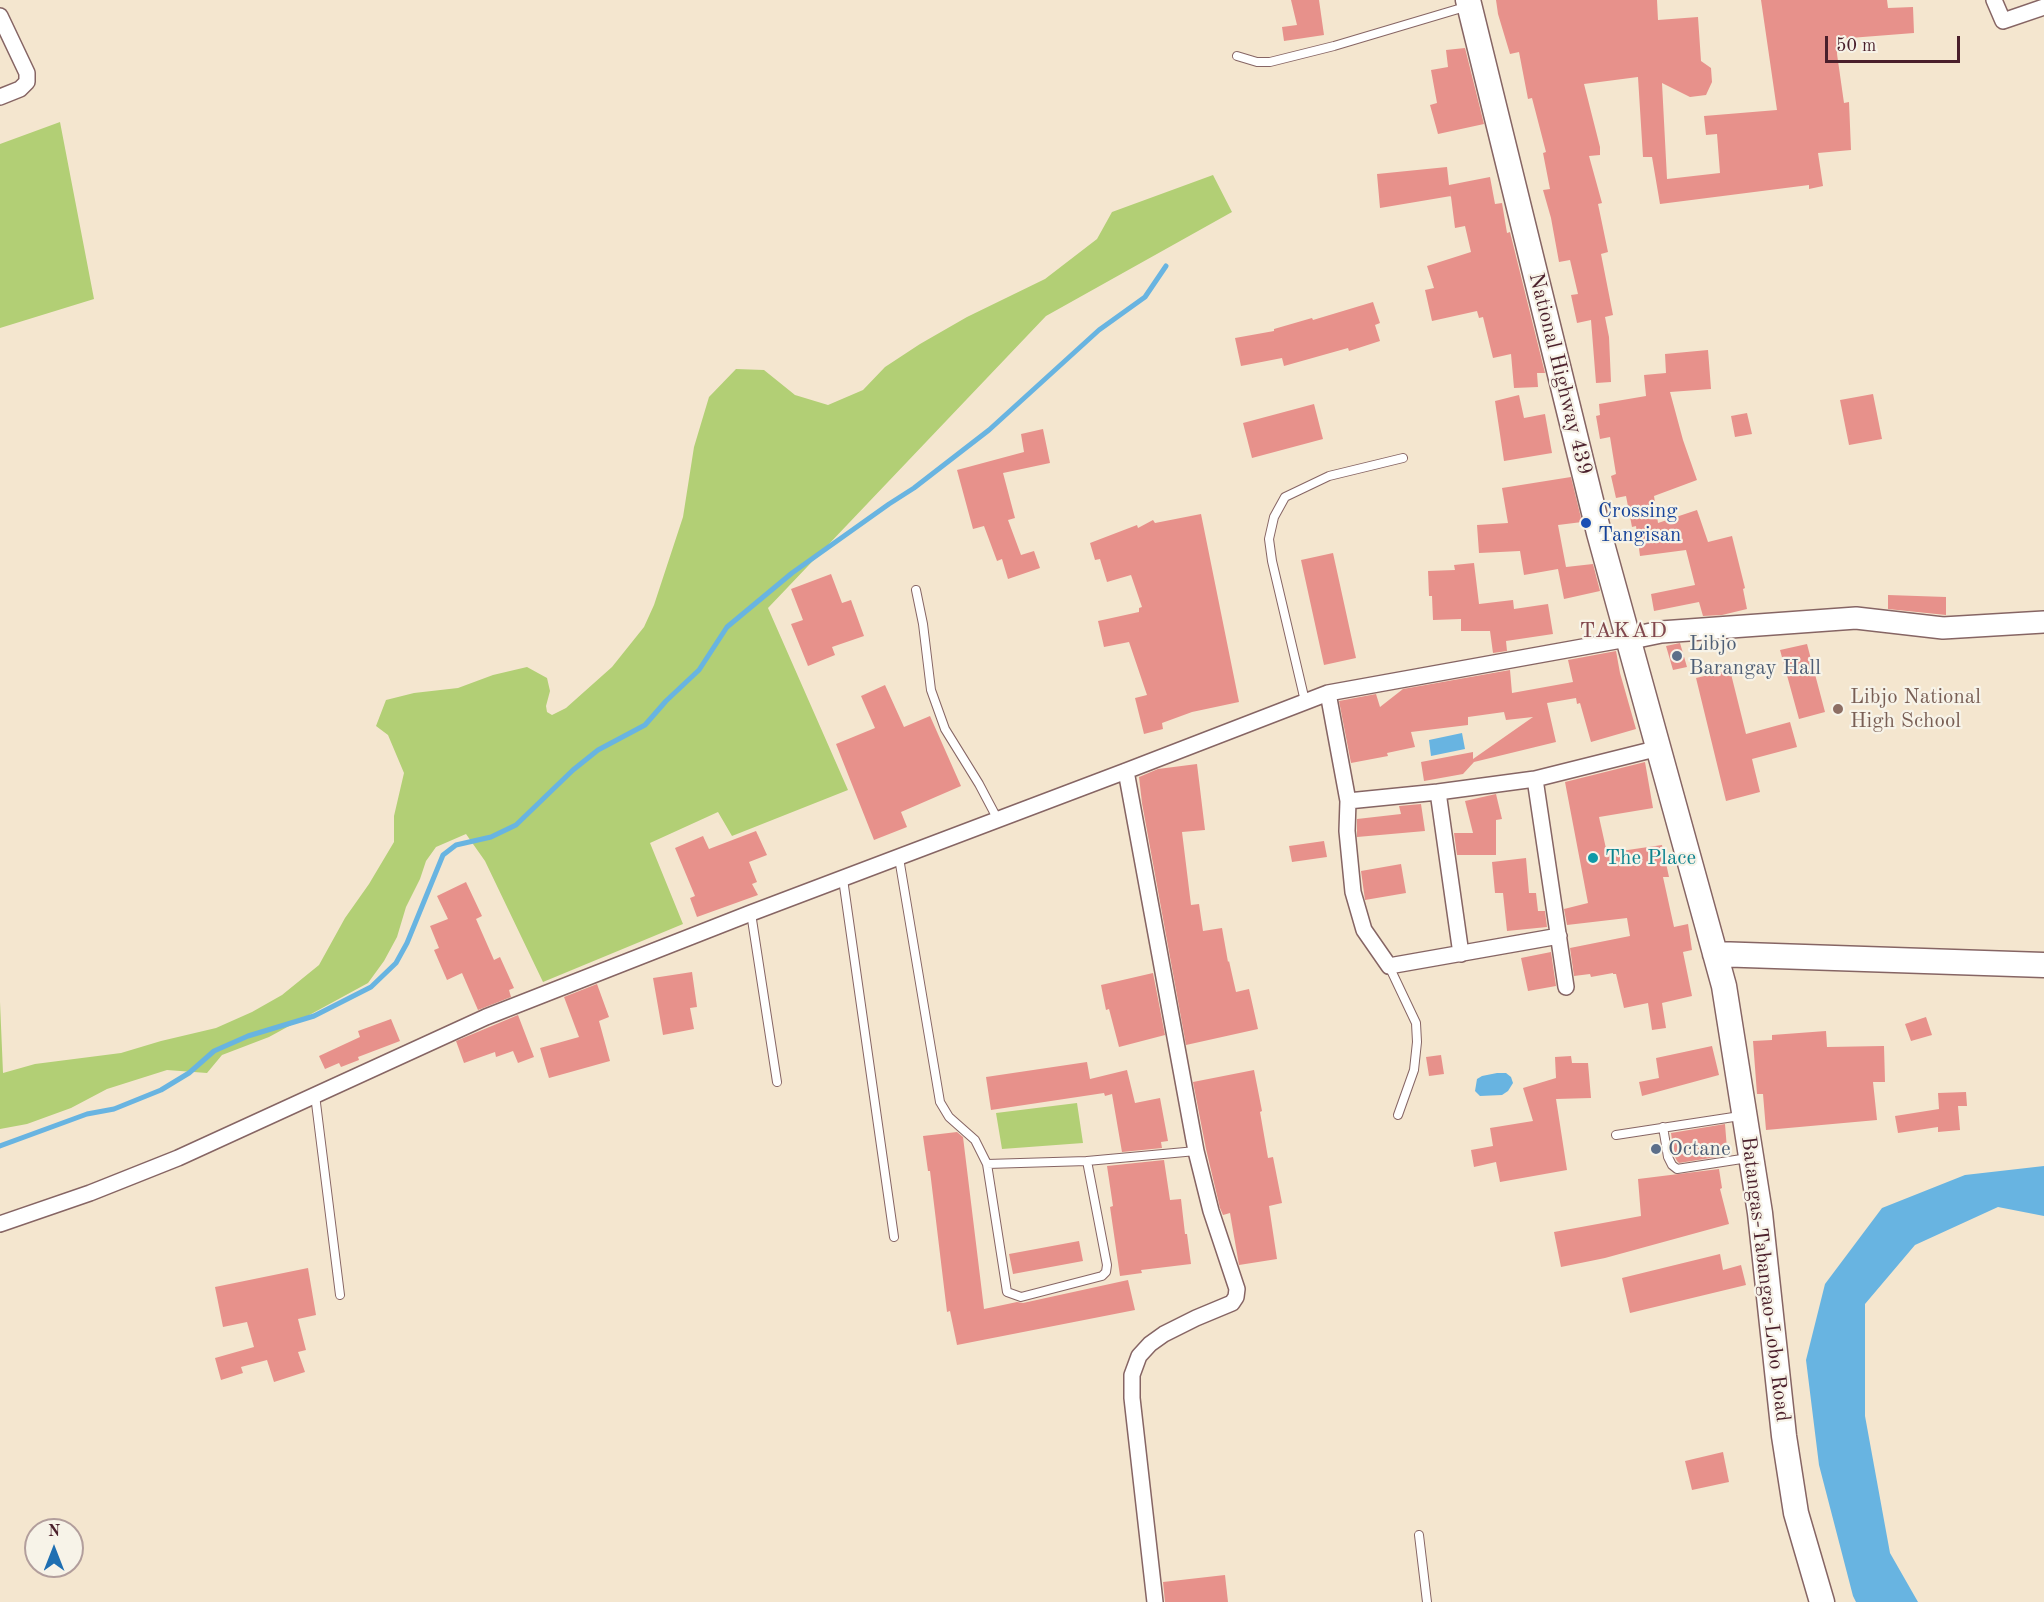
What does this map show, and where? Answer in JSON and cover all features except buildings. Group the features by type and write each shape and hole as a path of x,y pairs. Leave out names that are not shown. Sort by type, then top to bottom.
{"main road":[{"name":"National Highway 439","path":"1469,3 1599,532 1716,954"},
{"path":"1716,954 2044,965"},
{"name":"Batangas-Tabangao-Lobo Road","path":"1716,954 1724,986 1760,1213 1784,1436 1796,1513 1822,1602"}],"street":[{"path":"1994,0 2003,21 2044,7"},
{"path":"0,16 27,73 27,82 20,89 0,97"},
{"path":"0,1224 90,1193 178,1158 486,1017 750,913 1328,693 1662,632 1856,618 1943,628 2043,622"},
{"path":"1328,693 1348,801 1347,831 1353,892 1364,930 1389,966 1559,936"},
{"path":"1348,801 1535,779 1659,748"},
{"path":"1126,771 1196,1151 1211,1211 1237,1289 1232,1303 1196,1318 1164,1334 1150,1344 1139,1356 1132,1375 1132,1398 1155,1602"},
{"path":"1535,779 1566,987"},
{"path":"1438,792 1461,954"}],"lane":[{"path":"1237,56 1257,62 1270,62 1334,46 1469,3"},
{"path":"1305,701 1272,561 1269,539 1274,517 1285,497 1329,476 1403,458"},
{"path":"916,590 923,624 931,690 945,729 998,820"},
{"path":"899,858 940,1102 949,1117 975,1140 987,1164 1007,1292 1021,1297 1102,1276 1106,1272 1107,1265 1087,1161"},
{"path":"843,879 894,1237"},
{"path":"750,913 777,1082"},
{"path":"1389,966 1416,1023 1417,1042 1414,1070 1398,1115"},
{"path":"315,1095 340,1295"},
{"path":"1616,1135 1663,1126 1745,1116"},
{"path":"1663,1126 1668,1157 1677,1169 1751,1158"},
{"path":"987,1164 1087,1161 1196,1151"},
{"path":"1419,1536 1427,1602"}],"green space":[{"path":"60,122 94,299 0,328 0,144"},
{"path":"1213,175 1232,212 1046,316 768,608 848,790 732,836 718,812 650,843 683,924 543,982 485,861 466,834 436,847 426,861 406,907 397,937 384,961 368,983 269,1037 222,1055 207,1073 167,1070 107,1089 71,1108 27,1124 0,1129 0,1002 3,1073 35,1064 121,1053 216,1028 282,995 319,965 345,918 394,842 394,816 404,773 388,735 376,726 386,700 414,693 458,688 493,675 527,667 547,678 550,691 546,706 547,712 552,715 566,708 612,667 644,627 654,605 683,517 694,447 709,397 736,369 764,370 795,395 828,405 863,390 885,367 920,344 967,317 1045,279 1097,239 1112,212"},
{"path":"1077,1103 1083,1143 1002,1149 996,1113"}],"water":[{"path":"1462,733 1465,749 1431,756 1429,740"},
{"path":"1497,1073 1506,1073 1511,1077 1513,1083 1508,1091 1502,1095 1480,1096 1475,1091 1477,1079"},
{"path":"2044,1166 2044,1216 1998,1207 1915,1245 1865,1304 1865,1416 1890,1553 1918,1602 1856,1602 1819,1465 1806,1360 1825,1284 1882,1208 1965,1175"}],"waterway":[{"path":"0,1146 87,1114 114,1109 161,1090 189,1073 214,1051 248,1036 314,1016 371,987 396,963 407,943 443,855 456,845 491,837 516,825 573,770 598,750 645,725 666,701 699,670 727,627 792,573 914,488 989,430 1099,330 1145,297 1166,266"}],"place":[{"name":"Crossing Tangisan","path":"1586,523"},
{"name":"Libjo Barangay Hall","path":"1677,656"},
{"name":"Libjo National High School","path":"1838,709"},
{"name":"The Place","path":"1593,858"},
{"name":"Octane","path":"1656,1149"}],"district":[{"name":"TAKAD","path":"1624,631"}]}
